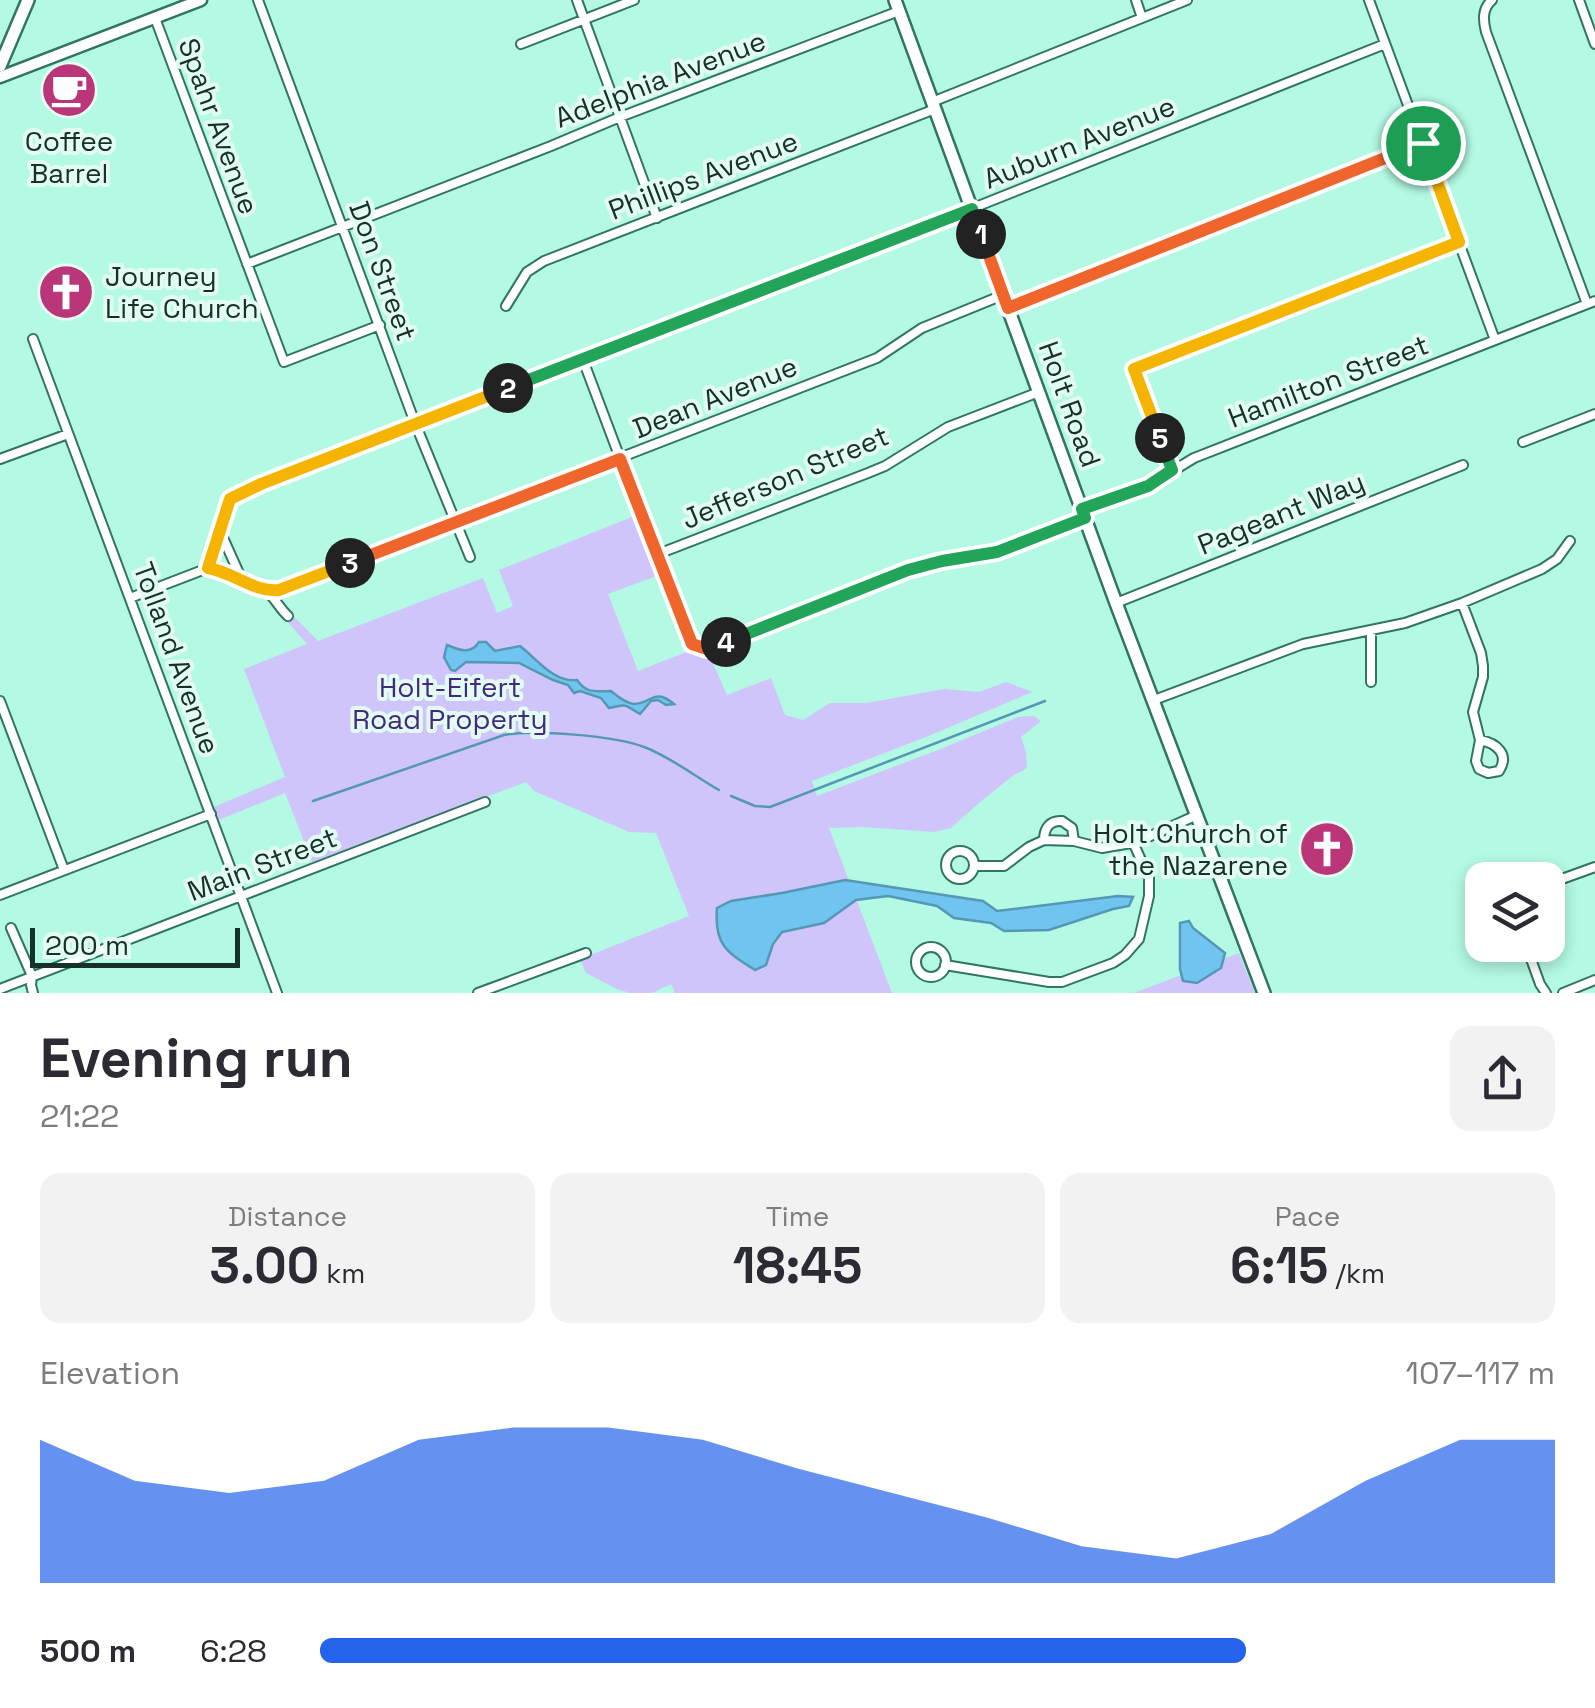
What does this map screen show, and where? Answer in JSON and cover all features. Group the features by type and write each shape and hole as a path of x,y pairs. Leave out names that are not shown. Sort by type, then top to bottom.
{"main road":[{"path":"0,66 28,0"},
{"name":"Holt Road","path":"897,5 1264,993"}],"street":[{"path":"0,78 201,0"},
{"name":"Don Street","path":"258,0 415,424 470,557"},
{"path":"577,0 657,218"},
{"path":"522,44 634,0"},
{"path":"1136,0 1142,18"},
{"name":"Phillips Avenue","path":"506,306 526,272 534,266 1187,0"},
{"path":"1370,0 1495,340"},
{"path":"1578,0 1595,44"},
{"path":"1489,3 1483,16 1486,32 1591,302"},
{"name":"Adelphia Avenue","path":"342,225 550,146 897,5"},
{"name":"Spahr Avenue","path":"155,18 284,362 380,326"},
{"name":"Auburn Avenue","path":"220,531 230,499 261,484 972,209 1385,44"},
{"name":"Dean Avenue","path":"268,592 877,358 922,328 1005,302 1423,143"},
{"path":"246,264 342,225"},
{"path":"1172,470 1134,369 1459,242"},
{"name":"Hamilton Street","path":"658,554 692,644 703,649 717,646 908,570 997,552 1148,486 1194,458 1591,302"},
{"name":"Tolland Avenue","path":"34,339 277,993"},
{"path":"582,360 658,554"},
{"name":"Jefferson Street","path":"658,554 868,474 948,428 1038,392"},
{"path":"1523,442 1595,414"},
{"path":"0,459 68,434"},
{"name":"Pageant Way","path":"1116,603 1463,464"},
{"path":"208,568 220,531"},
{"path":"220,531 242,580"},
{"path":"1154,700 1303,644 1405,623 1462,603 1542,569 1557,559 1570,541"},
{"path":"130,598 208,568 229,573 268,592 288,616"},
{"path":"1462,603 1483,666 1473,712 1480,740 1476,761 1479,769 1491,774 1500,771 1504,760 1501,751 1480,740"},
{"path":"1371,631 1371,682"},
{"path":"0,701 64,870"},
{"name":"Main Street","path":"0,990 485,802"},
{"path":"0,895 211,814"},
{"path":"974,866 1004,866 1044,840 1074,841 1102,848 1133,842 1198,815"},
{"path":"1044,840 1046,828 1062,821 1072,828 1074,841"},
{"path":"945,965 1062,982 1113,963 1139,939 1149,896 1149,878 1133,842"},
{"path":"1565,877 1595,866"},
{"path":"11,928 32,976 33,993"},
{"path":"478,993 586,953"},
{"path":"1532,962 1546,993"},
{"path":"1563,993 1595,980"}],"green space":[{"name":"Holt-Eifert Road Property","path":"637,515 659,575 608,594 638,671 689,651 698,656 709,654 727,695 771,678 785,715 803,720 830,703 867,703 944,689 979,692 1006,682 1032,692 812,781 817,796 1018,717 1034,716 1041,721 1021,737 1027,768 951,828 934,832 829,828 892,993 675,993 671,984 652,993 630,993 586,973 580,959 689,916 656,833 629,832 534,791 526,782 312,862 285,793 214,822 209,809 285,777 244,669 307,644 285,619 290,613 318,641 483,578 497,613 513,606 499,570"},
{"path":"1239,953 1255,993 1134,993"}],"water":[{"path":"486,642 495,651 520,646 553,674 577,680 588,690 611,691 631,703 662,697 674,704 651,701 640,714 625,706 609,708 601,698 580,691 574,693 568,685 519,663 466,662 451,670 444,657 447,645 469,650"},
{"path":"845,880 983,901 997,911 1133,897 1129,906 1049,930 1004,931 991,923 954,918 937,906 888,896 856,900 824,923 782,932 766,965 755,970 729,952 720,939 717,908 731,901"},
{"path":"1189,921 1225,953 1221,968 1197,983 1183,981 1180,969 1180,923"}],"waterway":[{"path":"731,796 755,806 770,807 1045,701"},
{"path":"313,801 504,735 534,733 595,737 644,747 719,790"}],"place":[{"name":"Coffee Barrel","path":"69,90"},
{"name":"Journey Life Church","path":"66,292"},
{"name":"Holt Church of the Nazarene","path":"1327,849"}],"route":[{"path":"1423,143 1459,242 1134,369 1172,470 1148,486 1082,509 1085,518 997,552 908,570 703,649 692,644 687,636 620,459 279,590 268,592 229,573 208,568 230,499 261,484 972,209 1008,308 1423,143"}]}
